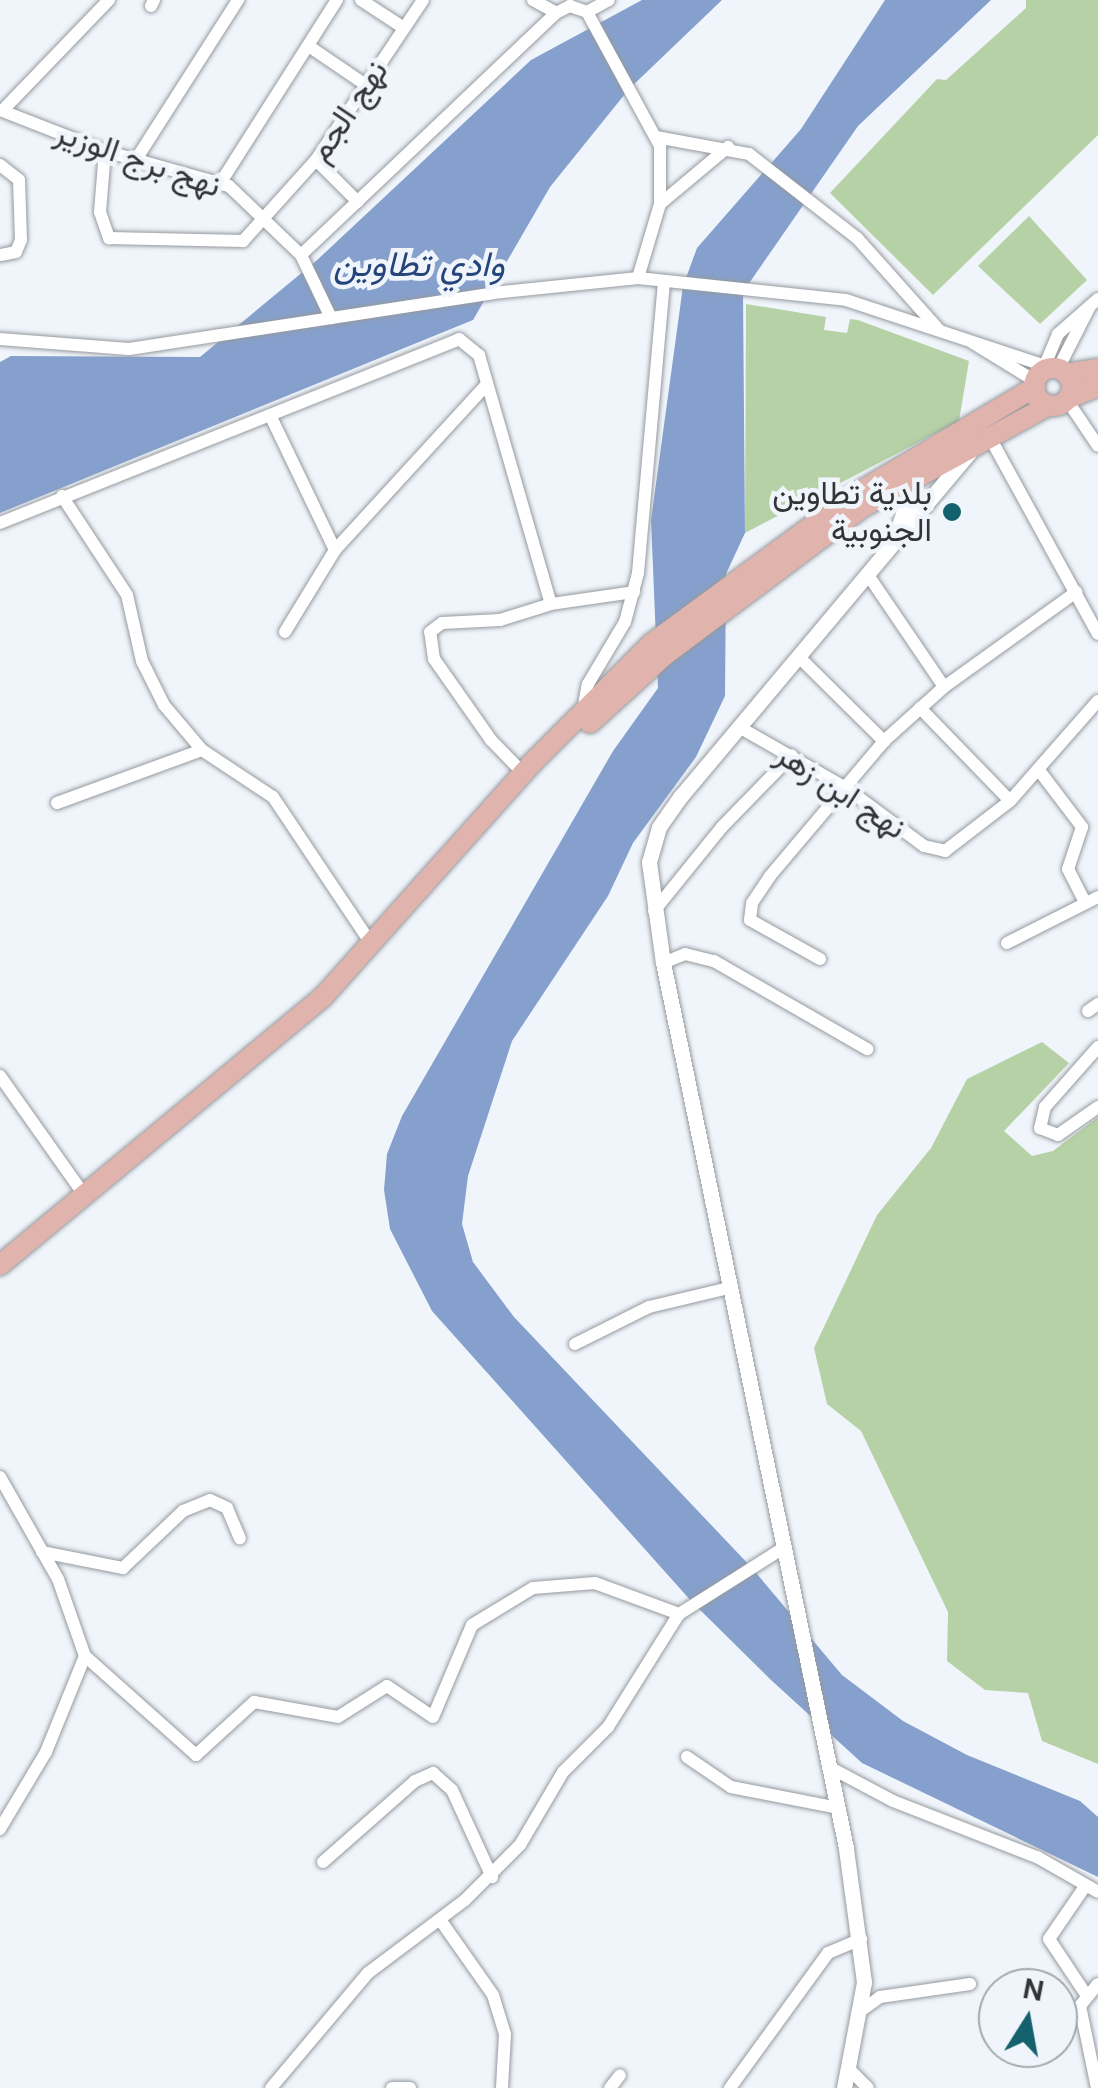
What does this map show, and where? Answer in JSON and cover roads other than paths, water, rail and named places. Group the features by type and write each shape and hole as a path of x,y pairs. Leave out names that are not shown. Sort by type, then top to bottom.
{"main road":[{"path":"0,1265 323,996 527,776 719,588 913,469 1048,373 1098,369"},
{"path":"1048,373 1061,401"},
{"path":"1048,373 1061,401"},
{"path":"913,469 1098,386"},
{"path":"527,776 582,713 605,699"}],"street":[{"path":"1,115 109,0"},
{"path":"137,158 238,0"},
{"path":"221,182 338,0"},
{"path":"362,0 404,28"},
{"name":"نهج الجم","path":"268,219 316,160 423,0"},
{"path":"534,0 556,12"},
{"path":"589,14 609,0"},
{"path":"331,318 304,259 556,12 570,6 589,14 656,137 660,204 638,278"},
{"path":"310,47 366,86"},
{"name":"نهج برج الوزير","path":"1,115 105,151 221,182 268,219 304,259"},
{"path":"656,137 728,147 762,163 857,238 941,332"},
{"path":"660,204 728,147"},
{"path":"105,151 100,212 109,238 234,243 251,237 268,219"},
{"path":"316,160 358,202"},
{"path":"0,165 19,180 22,240 16,252 0,255"},
{"path":"0,340 129,348 493,292 638,278 846,300 1048,373"},
{"path":"582,713 588,684 616,640 634,592 664,281"},
{"path":"1048,373 1094,302"},
{"path":"0,523 459,339 479,356 524,493 551,604"},
{"path":"971,342 1048,373"},
{"path":"286,632 334,550 486,386"},
{"path":"1061,401 1098,446"},
{"path":"270,415 334,550"},
{"path":"844,2088 862,2010 860,1939 838,1808 663,964 654,911 652,844 738,728 985,435 1098,634"},
{"path":"890,550 913,469"},
{"path":"62,496 127,595 152,686 202,750 273,798 372,945"},
{"path":"864,500 896,513 899,526"},
{"path":"868,576 944,686"},
{"path":"527,776 491,740 428,641 442,623 500,620 551,604 634,592"},
{"path":"820,959 750,920 752,903 770,876 884,741 944,686 1076,592"},
{"path":"799,656 884,741"},
{"path":"920,708 1010,801 1097,706"},
{"name":"نهج ابن زهر","path":"738,728 846,788 924,846 945,850 1010,801"},
{"path":"56,802 202,750"},
{"path":"654,911 722,826 792,755"},
{"path":"1007,943 1091,899 1068,869 1082,827 1038,769"},
{"path":"663,964 685,954 714,961 867,1049"},
{"path":"1098,1047 1045,1106 1040,1128 1058,1135 1098,1107"},
{"path":"0,1076 85,1196"},
{"path":"575,1344 649,1307 729,1288"},
{"path":"0,1477 42,1552 85,1656 196,1755 250,1702 338,1717 387,1686 433,1717 472,1625 533,1588 595,1583 679,1614"},
{"path":"42,1552 123,1568 183,1511 210,1500 227,1508 240,1538"},
{"path":"271,2088 368,1972 440,1920 492,1876 520,1846 563,1772 608,1727 679,1614 782,1549"},
{"path":"0,1830 62,1720 85,1656"},
{"path":"687,1757 731,1787 838,1808"},
{"path":"829,1766 1092,1888 1049,1940 1086,1992"},
{"path":"324,1862 415,1781 433,1773 452,1790 492,1876"},
{"path":"440,1920 493,1994 505,2034 502,2088"},
{"path":"730,2088 828,1953 860,1939"},
{"path":"862,2010 880,1997 970,1984"},
{"path":"1097,2088 1080,2006 1086,1992 1098,1984"},
{"path":"850,2070 868,2088"},
{"path":"610,2088 620,2075"},
{"path":"392,2088 410,2088"}],"water":[{"name":"وادي تطاوين","path":"642,0 722,0 629,89 550,187 473,320 0,513 0,362 11,356 200,357 316,261 531,60"},
{"path":"885,0 991,0 858,126 743,292 745,533 726,574 725,696 696,757 633,843 608,896 512,1041 468,1176 462,1224 473,1262 514,1317 752,1568 842,1675 903,1721 967,1755 1080,1801 1098,1817 1098,1877 862,1763 771,1680 692,1602 432,1311 390,1229 384,1190 387,1154 402,1116 613,751 658,688 651,520 683,286 697,248 801,129"}],"place":[{"name":"بلدية تطاوين الجنوبية","path":"952,512"}]}
